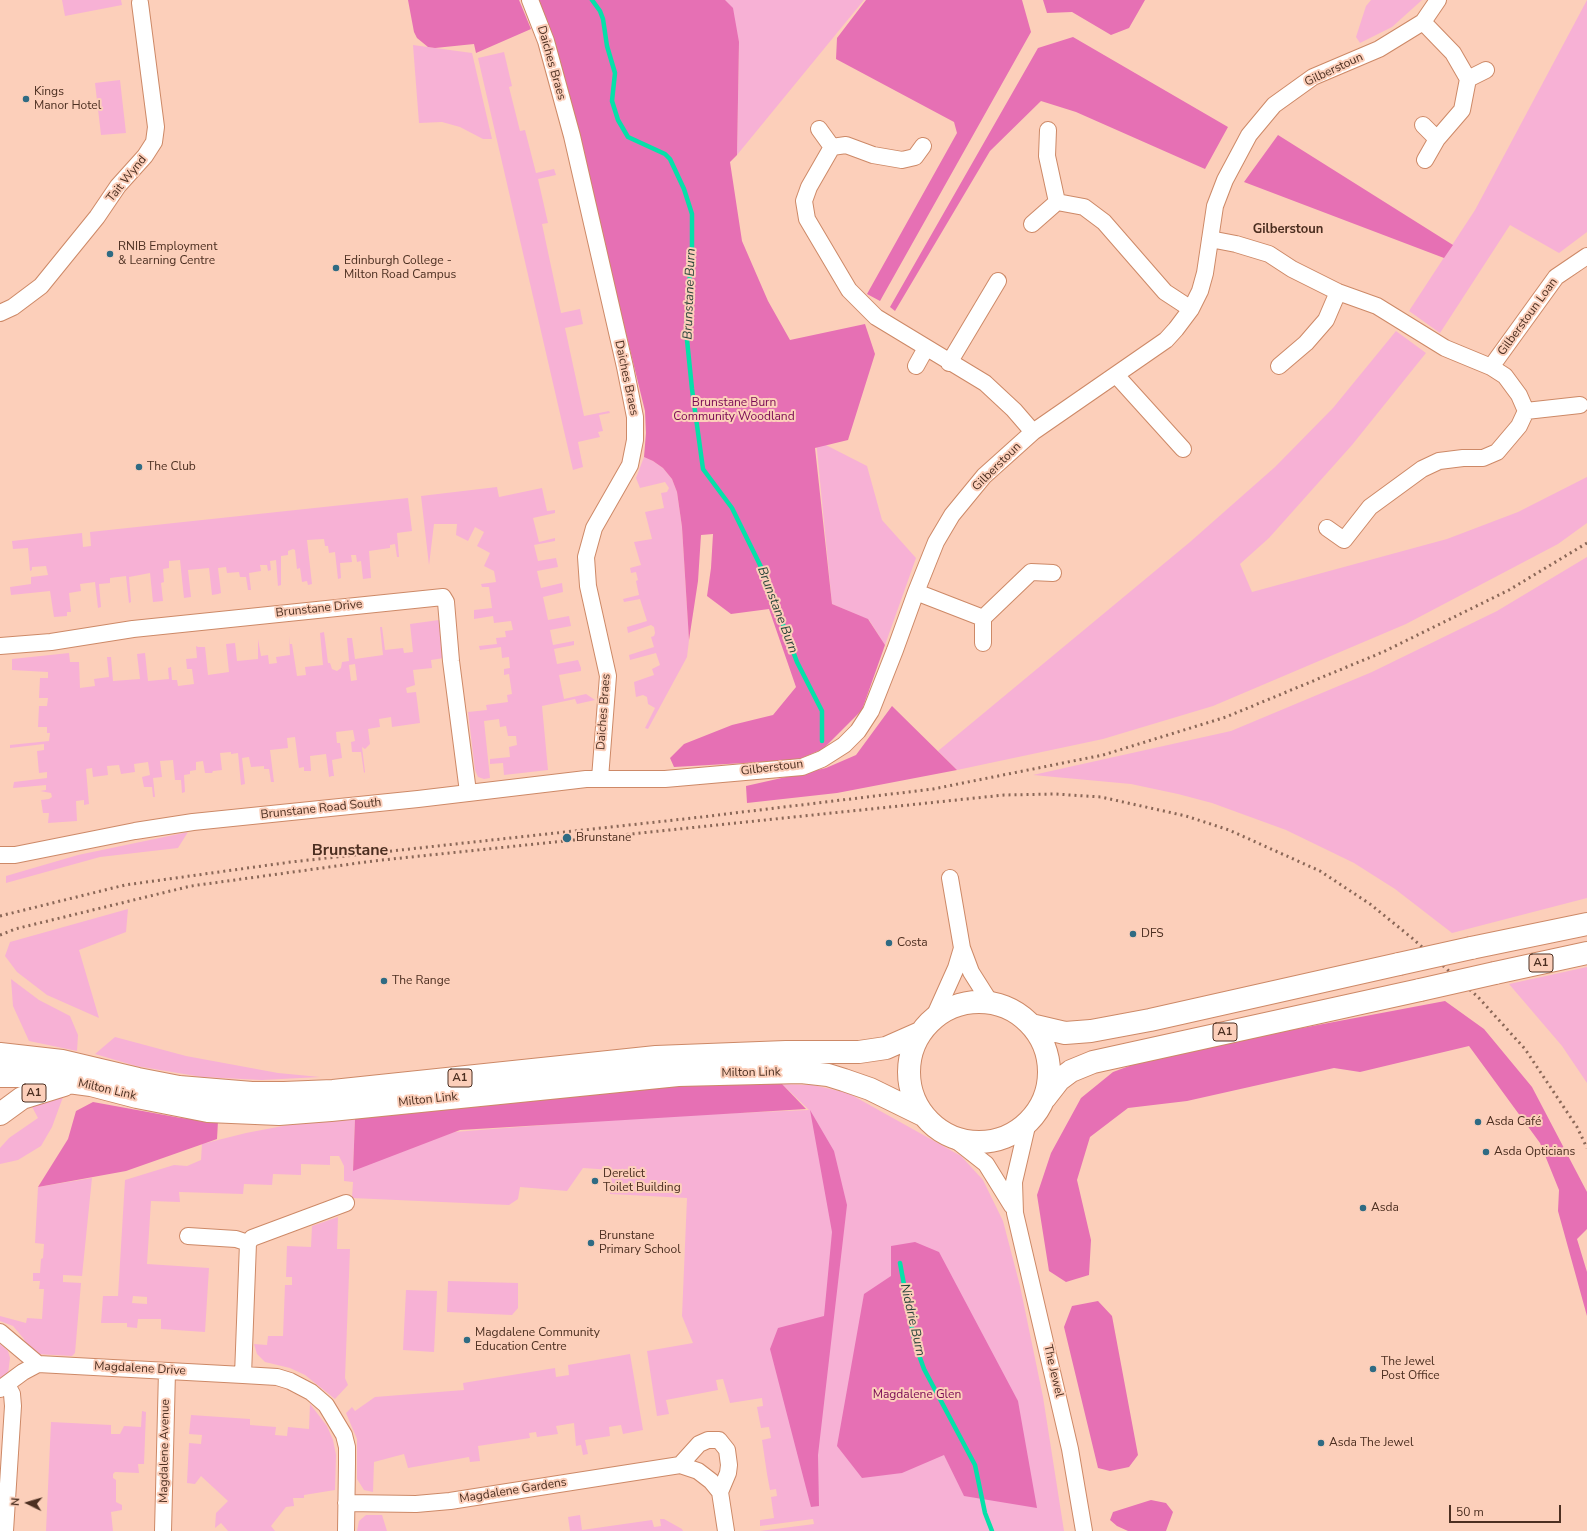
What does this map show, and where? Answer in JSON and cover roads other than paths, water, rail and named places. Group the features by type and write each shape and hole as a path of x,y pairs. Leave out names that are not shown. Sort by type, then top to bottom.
{"main road":[{"name":"A1","path":"1031,1025 1065,1033 1091,1031 1150,1020 1399,964 1587,924"},
{"name":"A1","path":"1043,1100 1048,1084 1047,1054 1037,1033 1031,1025 1023,1017 1009,1008 990,1002 974,1001 959,1004 945,1010 927,1025 910,1056 908,1071 912,1095 923,1115 936,1128 953,1138 968,1141 994,1140 1016,1131 1028,1122 1059,1080 1071,1070 1093,1062 1587,953"},
{"name":"Milton Link","path":"0,1054 62,1061 178,1087 252,1094 284,1093 333,1091 656,1057 779,1052 859,1052 886,1048 927,1025"},
{"name":"Milton Link","path":"0,1076 24,1076 91,1085 137,1097 202,1110 279,1114 678,1075 800,1072 828,1075 870,1089 923,1115"},
{"name":"A1","path":"0,1114 22,1098 73,1082"}],"street":[{"name":"Daiches Braes","path":"530,0 546,41 572,136 635,417 635,440 630,465 594,528 586,557 588,586 608,676 600,778"},
{"name":"Gilberstoun","path":"645,779 665,780 802,767 822,759 844,745 858,731 871,711 936,542 952,515 984,476 1033,432 1166,340 1191,309 1200,291 1205,273 1215,206 1225,180 1249,134 1274,105 1313,77 1379,49 1423,22 1438,0"},
{"name":"Tait Wynd","path":"0,313 13,307 40,286 98,218 118,186 145,156 154,142 156,126 140,3"},
{"path":"1423,22 1453,53 1468,79 1462,110 1437,139 1425,160"},
{"path":"1468,79 1486,70"},
{"path":"1423,125 1437,139"},
{"path":"819,129 832,146"},
{"path":"1048,130 1047,156 1057,202"},
{"path":"832,146 846,145 873,155 902,160 915,157 923,146"},
{"path":"832,146 809,187 804,201 807,219 849,290 876,317 949,363 985,383 1014,410 1033,432"},
{"path":"1032,224 1057,202"},
{"path":"1057,202 1084,208 1104,222 1165,292 1191,309"},
{"path":"1210,239 1236,244 1269,254 1292,269 1338,292 1377,306 1445,348 1491,367 1505,376 1519,395 1526,411 1519,426 1497,452 1483,458 1463,458 1439,461 1422,469 1370,507 1344,540 1327,528"},
{"name":"Gilberstoun Loan","path":"1491,367 1556,277 1587,256"},
{"path":"949,363 998,281"},
{"path":"1279,366 1306,343 1326,320 1338,292"},
{"path":"916,366 926,348"},
{"path":"1116,375 1183,449"},
{"path":"1526,411 1580,405"},
{"path":"983,643 983,618 1031,572 1052,573"},
{"path":"916,592 983,618"},
{"name":"Brunstane Drive","path":"0,646 51,642 133,629 304,610 443,597 446,602 451,661 468,792"},
{"name":"Brunstane Road South","path":"0,855 15,855 135,831 193,822 418,799 468,792 600,778 645,779"},
{"path":"950,878 962,948 971,972 990,1002"},
{"path":"927,1025 956,968 962,948"},
{"name":"The Jewel","path":"1028,1122 1014,1182 1015,1213 1069,1442 1084,1531"},
{"name":"The Jewel","path":"953,1138 986,1164 1005,1193 1015,1213"},
{"path":"243,1375 248,1243 252,1238 346,1203"},
{"path":"188,1236 236,1239 248,1243"},
{"path":"0,1332 8,1338 16,1348 38,1364 8,1384"},
{"path":"5,1531 13,1406 12,1394 8,1384 19,1359 16,1348"},
{"name":"Magdalene Drive","path":"38,1364 243,1375 284,1379 302,1387 326,1405 344,1435 346,1447 346,1531"},
{"name":"Magdalene Avenue","path":"163,1531 167,1371"},
{"path":"680,1465 699,1444 708,1440 719,1440 727,1450 730,1465 720,1492 726,1531"},
{"name":"Magdalene Gardens","path":"346,1503 416,1504 450,1501 680,1465 698,1471 711,1481 720,1492"}],"waterway":[{"name":"Brunstane Burn","path":"592,0 600,11 603,19 607,46 615,73 612,101 618,120 628,137 665,154 670,159 684,189 692,214 692,246 686,330 692,389 703,469 732,508 763,571 797,662 822,711 822,741"},
{"name":"Niddrie Burn","path":"900,1263 915,1344 924,1369 975,1465 985,1513 992,1531"}],"railway":[{"path":"0,916 125,885 291,862 693,818 933,789 1103,755 1226,717 1383,652 1509,590 1587,543"},
{"path":"0,935 15,929 191,886 373,861 1004,795 1055,794 1101,797 1186,816 1229,830 1320,871 1370,904 1412,938 1478,997 1525,1049 1577,1127 1587,1148"}],"place":[{"name":"Kings Manor Hotel","path":"26,99"},
{"name":"RNIB Employment & Learning Centre","path":"110,254"},
{"name":"Edinburgh College - Milton Road Campus","path":"336,268"},
{"name":"The Club","path":"139,467"},
{"name":"Brunstane","path":"567,838"},
{"name":"DFS","path":"1133,934"},
{"name":"Costa","path":"889,943"},
{"name":"The Range","path":"384,981"},
{"name":"Asda Café","path":"1478,1122"},
{"name":"Asda Opticians","path":"1486,1152"},
{"name":"Derelict Toilet Building","path":"595,1181"},
{"name":"Asda","path":"1363,1208"},
{"name":"Brunstane Primary School","path":"591,1243"},
{"name":"Magdalene Community Education Centre","path":"467,1340"},
{"name":"The Jewel Post Office","path":"1373,1369"},
{"name":"Asda The Jewel","path":"1321,1443"}],"district":[{"name":"Gilberstoun","path":"1288,230"},
{"name":"Brunstane","path":"350,851"}],"park label":[{"name":"Brunstane Burn Community Woodland","path":"734,410"},
{"name":"Magdalene Glen","path":"917,1395"}]}
